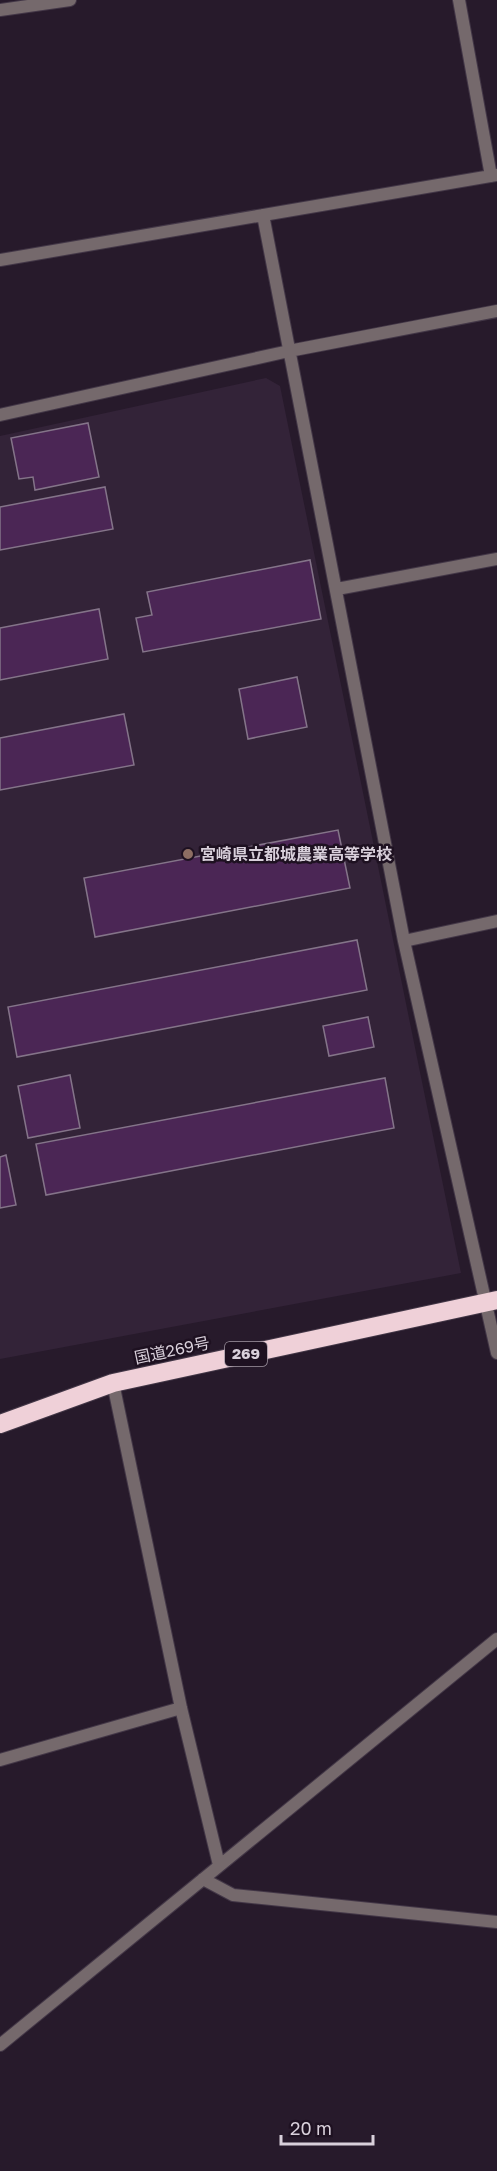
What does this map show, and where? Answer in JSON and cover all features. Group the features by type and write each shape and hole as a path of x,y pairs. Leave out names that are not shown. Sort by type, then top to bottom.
{"highway":[{"name":"国道269号","path":"0,1424 113,1383 491,1301"}],"street":[{"path":"0,10 70,0"},
{"path":"0,260 494,176 459,0"},
{"path":"263,215 404,941 491,1301 497,1353"},
{"path":"0,415 289,351 497,311"},
{"path":"337,589 497,559"},
{"path":"404,941 497,921"},
{"path":"113,1383 181,1708 219,1865"},
{"path":"0,2045 497,1639"},
{"path":"0,1760 181,1708"},
{"path":"203,1879 234,1896 497,1922"}],"shaded area":[{"name":"宮崎県立都城農業高等学校","path":"266,378 280,386 461,1273 0,1359 0,436"}],"building":[{"path":"88,423 99,477 35,490 33,477 19,479 11,438"},
{"path":"105,487 113,529 0,550 0,507"},
{"path":"310,560 321,619 143,652 136,618 152,615 147,592"},
{"path":"99,609 108,659 0,680 0,628"},
{"path":"297,677 307,727 248,739 239,689"},
{"path":"124,714 134,765 0,790 0,738"},
{"path":"338,830 350,888 95,937 84,878"},
{"path":"357,940 367,990 17,1057 8,1007"},
{"path":"368,1017 374,1047 329,1056 323,1026"},
{"path":"70,1075 80,1128 28,1138 18,1086"},
{"path":"385,1078 394,1128 46,1195 36,1144"},
{"path":"6,1155 16,1205 0,1208 0,1157"}],"place":[{"name":"宮崎県立都城農業高等学校","path":"188,854"}]}
